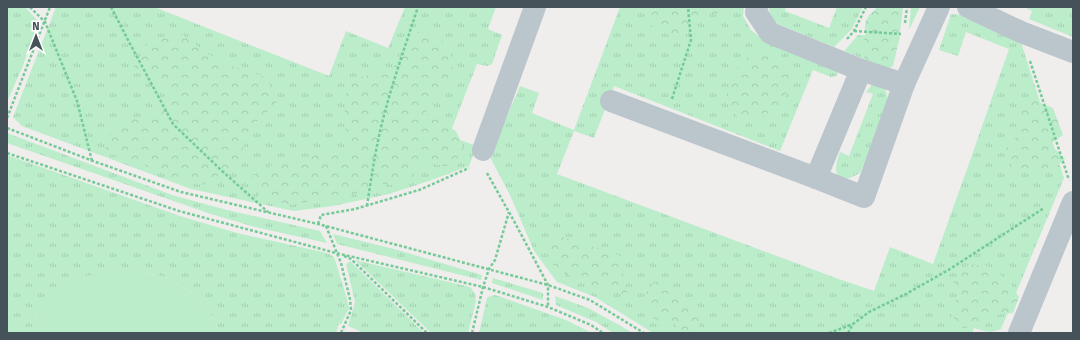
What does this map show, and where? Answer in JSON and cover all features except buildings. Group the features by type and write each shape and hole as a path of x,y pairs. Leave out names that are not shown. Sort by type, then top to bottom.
{"street":[{"path":"482,157 535,7"},
{"path":"757,7 756,12 770,33 860,70 904,84"},
{"path":"611,101 864,197 904,84 939,7"},
{"path":"968,7 1021,32 1073,52"},
{"path":"816,178 860,70"},
{"path":"1019,333 1072,194"}],"path":[{"path":"30,7 44,22 77,101 93,161"},
{"path":"7,118 50,7"},
{"path":"111,7 173,124 268,212"},
{"path":"367,206 373,165 381,128 391,91 418,7"},
{"path":"665,121 691,40 688,7"},
{"path":"824,55 838,48 854,31 866,7"},
{"path":"854,31 904,34"},
{"path":"1021,32 1072,194"},
{"path":"7,128 93,161 181,192 326,226 548,285 590,300 644,333"},
{"path":"7,153 179,211 336,253 483,287 548,307 591,325 603,333"},
{"path":"318,224 321,215 367,206 419,190 482,157 509,212 548,285 548,307"},
{"path":"829,333 853,324 869,312 906,294 950,269 1050,205"},
{"path":"472,333 483,287 489,269 495,260 509,212"},
{"path":"326,226 341,263 350,299 351,310 341,333"},
{"path":"336,253 352,259 427,333"},
{"path":"848,333 853,324"}],"green space":[{"path":"7,7 25,7 39,22 22,68 7,102"},
{"path":"56,7 154,7 329,76 346,31 388,48 405,7 496,7 488,29 502,35 492,64 487,66 477,64 449,136 477,146 469,166 389,194 333,206 294,211 191,189 22,126 13,117"},
{"path":"620,7 744,7 743,16 751,30 762,39 837,69 838,73 836,76 831,77 813,70 780,151 614,86 594,138 574,131 557,174 874,291 890,247 933,264 1009,49 966,32 958,56 939,50 951,14 962,15 1020,39 1064,178 1001,329 990,332 974,328 972,333 653,333 595,297 557,282 534,251 510,195 491,159 492,151 520,86 539,93 532,113 574,130"},
{"path":"649,7 730,7 728,12 700,15 680,37 649,25"},
{"path":"769,7 786,7 785,11 829,28 837,7 863,7 852,29 834,47 778,24 773,19"},
{"path":"877,7 903,7 899,41 893,66 882,71 866,66 864,56 858,47 866,37 866,20"},
{"path":"911,7 920,7 909,30"},
{"path":"1024,7 1073,7 1073,37 1029,19 1032,11"},
{"path":"419,30 449,44 454,75 425,113 456,131 466,152 446,167 421,160 411,180 387,186 376,180 350,197 290,205 258,197 252,176 278,162 302,164 321,151 350,156 344,121 347,81 392,69"},
{"path":"183,35 219,62 266,77 277,104 251,126 237,165 202,185 176,179 137,161 104,153 114,125 150,114 176,94 133,68 151,38"},
{"path":"858,35 900,36 895,55 864,59 844,51"},
{"path":"754,51 779,58 791,80 784,101 761,118 740,121 726,101 730,76"},
{"path":"873,84 885,89 887,101 860,173 850,178 843,179 838,177 837,174 836,168 838,158 840,152 849,156 873,94 866,92"},
{"path":"1029,98 1053,108 1063,135 1050,144 1065,159 1050,173 1013,172 1006,148 1018,135 1018,111"},
{"path":"7,133 172,195 227,210 320,231 327,243 255,227 211,214 7,143"},
{"path":"7,155 180,216 237,233 327,253 334,257 349,308 341,324 339,323 336,333 221,333 209,311 188,290 164,277 138,271 37,315 30,333 7,333"},
{"path":"549,233 619,255 628,296 581,282 554,268"},
{"path":"333,234 394,249 482,275 481,280 337,244"},
{"path":"355,260 470,287 475,293 476,301 468,333 431,333"},
{"path":"350,261 424,333 364,333 348,326 355,302 346,264"},
{"path":"969,264 993,267 1010,283 1019,297 1013,313 992,315 983,326 961,328 950,313 959,294 953,281"},
{"path":"111,271 138,271 164,277 188,290 209,311 221,333 30,333 37,315 60,293 86,276"},
{"path":"493,278 543,293 543,300 492,283"},
{"path":"654,282 671,282 679,301 688,300 701,310 699,329 681,333 673,322 666,325 651,317 643,297"},
{"path":"495,295 566,320 592,333 479,333 487,298"},
{"path":"555,296 588,308 632,333 613,333 596,322 556,305"}]}
